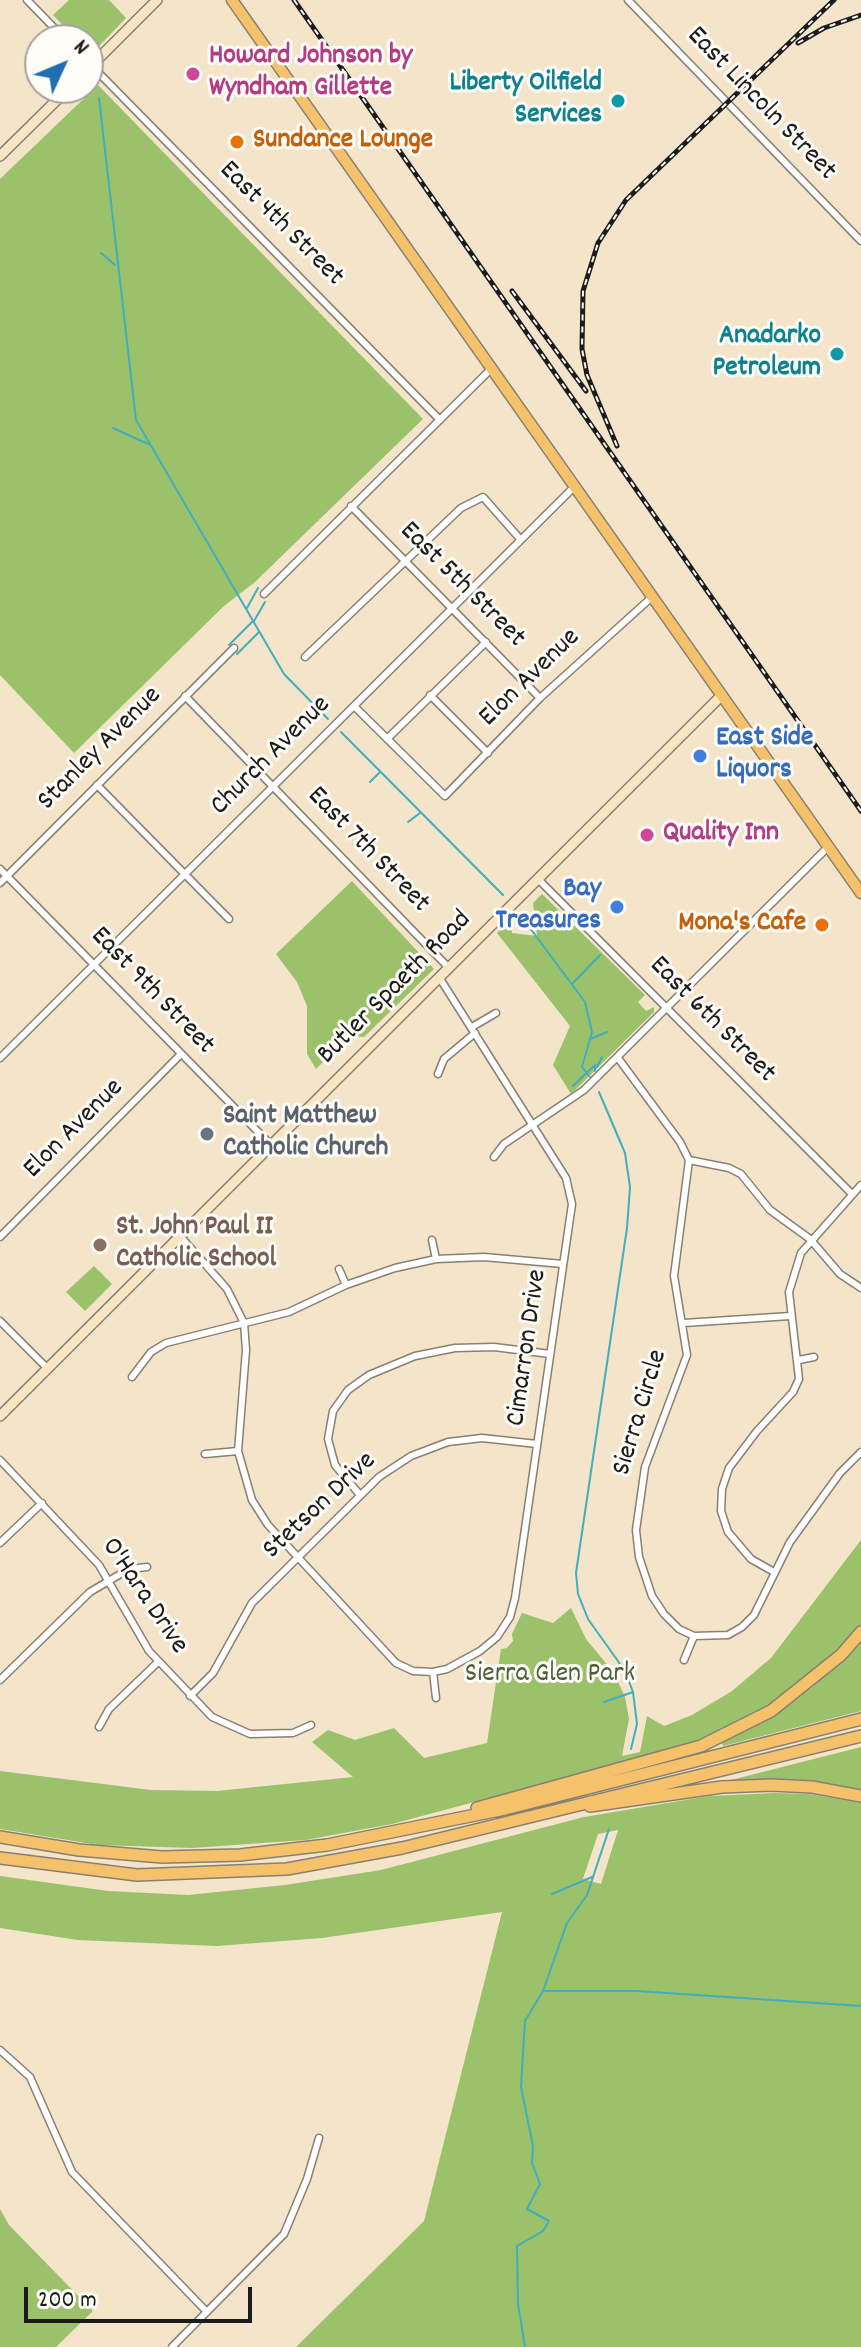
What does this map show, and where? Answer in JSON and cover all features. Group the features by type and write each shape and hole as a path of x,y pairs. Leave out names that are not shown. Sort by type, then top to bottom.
{"highway":[{"path":"375,1836 701,1746 771,1711 841,1655 861,1632"},
{"path":"0,1837 79,1850 162,1857 240,1855 375,1836 505,1809 861,1719"},
{"path":"0,1858 137,1875 287,1869 402,1848 861,1736"},
{"path":"570,1806 605,1806 722,1787 771,1785 812,1787 861,1796"}],"main road":[{"path":"104,53 157,0"},
{"path":"232,0 861,893"},
{"path":"1,153 52,104"},
{"name":"Butler Spaeth Road","path":"0,1416 722,695"}],"street":[{"path":"27,0 50,24"},
{"name":"East Lincoln Street","path":"628,0 861,241"},
{"name":"East 4th Street","path":"104,81 440,420"},
{"path":"264,594 491,369"},
{"name":"Church Avenue","path":"0,1058 574,487"},
{"path":"305,657 461,508 483,497 521,540"},
{"name":"East 5th Street","path":"351,506 540,698"},
{"name":"Elon Avenue","path":"387,739 445,796 540,698 652,597"},
{"path":"354,706 387,739 486,642"},
{"name":"Stanley Avenue","path":"0,883 234,648"},
{"path":"430,695 488,753"},
{"name":"East 7th Street","path":"185,696 449,968"},
{"path":"97,785 229,919"},
{"path":"494,1157 504,1144 584,1090 828,847"},
{"name":"East 9th Street","path":"0,869 271,1145"},
{"name":"East 6th Street","path":"538,879 852,1194"},
{"name":"Cimarron Drive","path":"433,1672 447,1669 480,1651 497,1637 510,1617 572,1204 566,1178 439,977"},
{"path":"438,1074 444,1059 496,1013"},
{"path":"0,1046 6,1052"},
{"name":"Elon Avenue","path":"0,1237 181,1054"},
{"path":"618,1058 680,1142 689,1160 729,1168 741,1174 770,1210 810,1239 840,1274 861,1288"},
{"name":"Sierra Circle","path":"689,1160 674,1276 687,1355 645,1467 636,1530 639,1557 652,1596 679,1629 694,1636"},
{"path":"774,1572 751,1559 728,1532 721,1511 722,1489 729,1468 793,1392 799,1379 799,1360 790,1316 789,1292 793,1272 810,1239 861,1185"},
{"path":"180,1236 227,1289 244,1323 246,1350 238,1451 252,1500 297,1559 396,1663 413,1671 433,1672 436,1698"},
{"path":"432,1240 436,1259"},
{"path":"132,1377 151,1352 166,1343 289,1312 346,1285 436,1259 484,1257 563,1264"},
{"path":"339,1269 346,1285"},
{"path":"684,1323 790,1316"},
{"path":"0,1321 47,1368"},
{"path":"360,1495 335,1465 328,1439 333,1411 348,1390 369,1375 415,1356 455,1348 494,1347 550,1354"},
{"path":"799,1360 814,1357"},
{"name":"Stetson Drive","path":"190,1696 213,1673 252,1603 360,1495 411,1456 448,1442 482,1438 537,1444"},
{"path":"205,1454 238,1451"},
{"path":"684,1660 694,1636 728,1635 754,1615 798,1531 840,1473 861,1452"},
{"name":"O'Hara Drive","path":"0,1460 110,1580 158,1662 212,1717 250,1734 293,1733 311,1725"},
{"path":"0,1543 42,1503"},
{"path":"0,1680 90,1592 129,1569 147,1567"},
{"path":"99,1727 109,1709 158,1662"},
{"path":"0,2050 30,2077 72,2172 207,2312"},
{"path":"172,2347 284,2234 307,2179 319,2138"}],"green space":[{"path":"69,0 109,0 126,18 104,41 104,24 62,24 53,15"},
{"path":"104,91 423,419 255,582 224,606 74,753 0,675 0,179 78,104 104,104"},
{"path":"352,881 434,969 364,1037 349,1036 316,1069 307,1054 307,1006 297,982 276,954"},
{"path":"542,894 645,995 638,1002 646,1011 654,1007 654,1012 571,1094 553,1065 570,1026 497,933 511,920 512,933 537,936 533,903"},
{"path":"94,1266 112,1284 85,1311 66,1292"},
{"name":"Sierra Glen Park","path":"861,1540 861,1627 819,1671 771,1705 703,1741 392,1824 306,1840 192,1848 98,1845 0,1829 0,1771 151,1790 217,1791 353,1777 312,1742 328,1730 355,1740 394,1728 424,1758 487,1743 501,1649 507,1648 513,1641 512,1634 522,1613 553,1623 571,1608 586,1639 614,1673 625,1697 629,1719 622,1756 640,1752 647,1716 664,1726 692,1715 732,1691 771,1658"},
{"path":"861,1639 861,1711 723,1746 721,1740 747,1729 810,1689"},
{"path":"861,1747 861,1791 723,1782"},
{"path":"809,1794 861,1803 861,2347 296,2347 424,2221 502,1912 322,1938 217,1946 78,1940 0,1928 0,1876 108,1891 188,1895 285,1885 381,1870 584,1817 709,1796","holes":["618,1830 601,1884 583,1879 598,1834"]},
{"path":"0,2209 9,2225 93,2311 56,2347 0,2347"}],"waterway":[{"path":"100,104 136,420 284,674 328,719"},
{"path":"101,253 115,265"},
{"path":"113,428 148,444"},
{"path":"247,608 258,588"},
{"path":"254,621 265,602"},
{"path":"229,645 253,621"},
{"path":"237,654 259,632"},
{"path":"341,732 503,895"},
{"path":"370,782 380,772"},
{"path":"408,822 420,813"},
{"path":"521,916 585,1002 592,1032 582,1067 590,1077"},
{"path":"573,983 600,955"},
{"path":"590,1039 607,1032"},
{"path":"597,1067 602,1057"},
{"path":"573,1086 595,1065 595,1071"},
{"path":"599,1092 625,1153 630,1187 627,1228 576,1573 578,1594 588,1619 625,1671 633,1692 637,1724 631,1749"},
{"path":"604,1702 633,1692"},
{"path":"525,2347 518,2304 517,2246 543,2231 549,2221 527,2209 540,2184 532,2163 533,2146 521,2087 525,2021 543,1991 567,1923 587,1895 609,1829"},
{"path":"552,1894 592,1877"},
{"path":"543,1991 637,1991 861,2006"}],"railway":[{"path":"294,0 861,811"},
{"path":"617,446 587,375 582,349 583,291 598,243 626,200 834,0"},
{"path":"798,43 824,28 861,15"},
{"path":"512,291 586,391"}],"place":[{"name":"Howard Johnson by Wyndham Gillette","path":"193,74"},
{"name":"Liberty Oilfield Services","path":"618,101"},
{"name":"Sundance Lounge","path":"237,142"},
{"name":"Anadarko Petroleum","path":"837,354"},
{"name":"East Side Liquors","path":"700,756"},
{"name":"Quality Inn","path":"647,835"},
{"name":"Bay Treasures","path":"617,907"},
{"name":"Mona's Cafe","path":"822,925"},
{"name":"Saint Matthew Catholic Church","path":"207,1134"},
{"name":"St. John Paul II Catholic School","path":"100,1245"}]}
